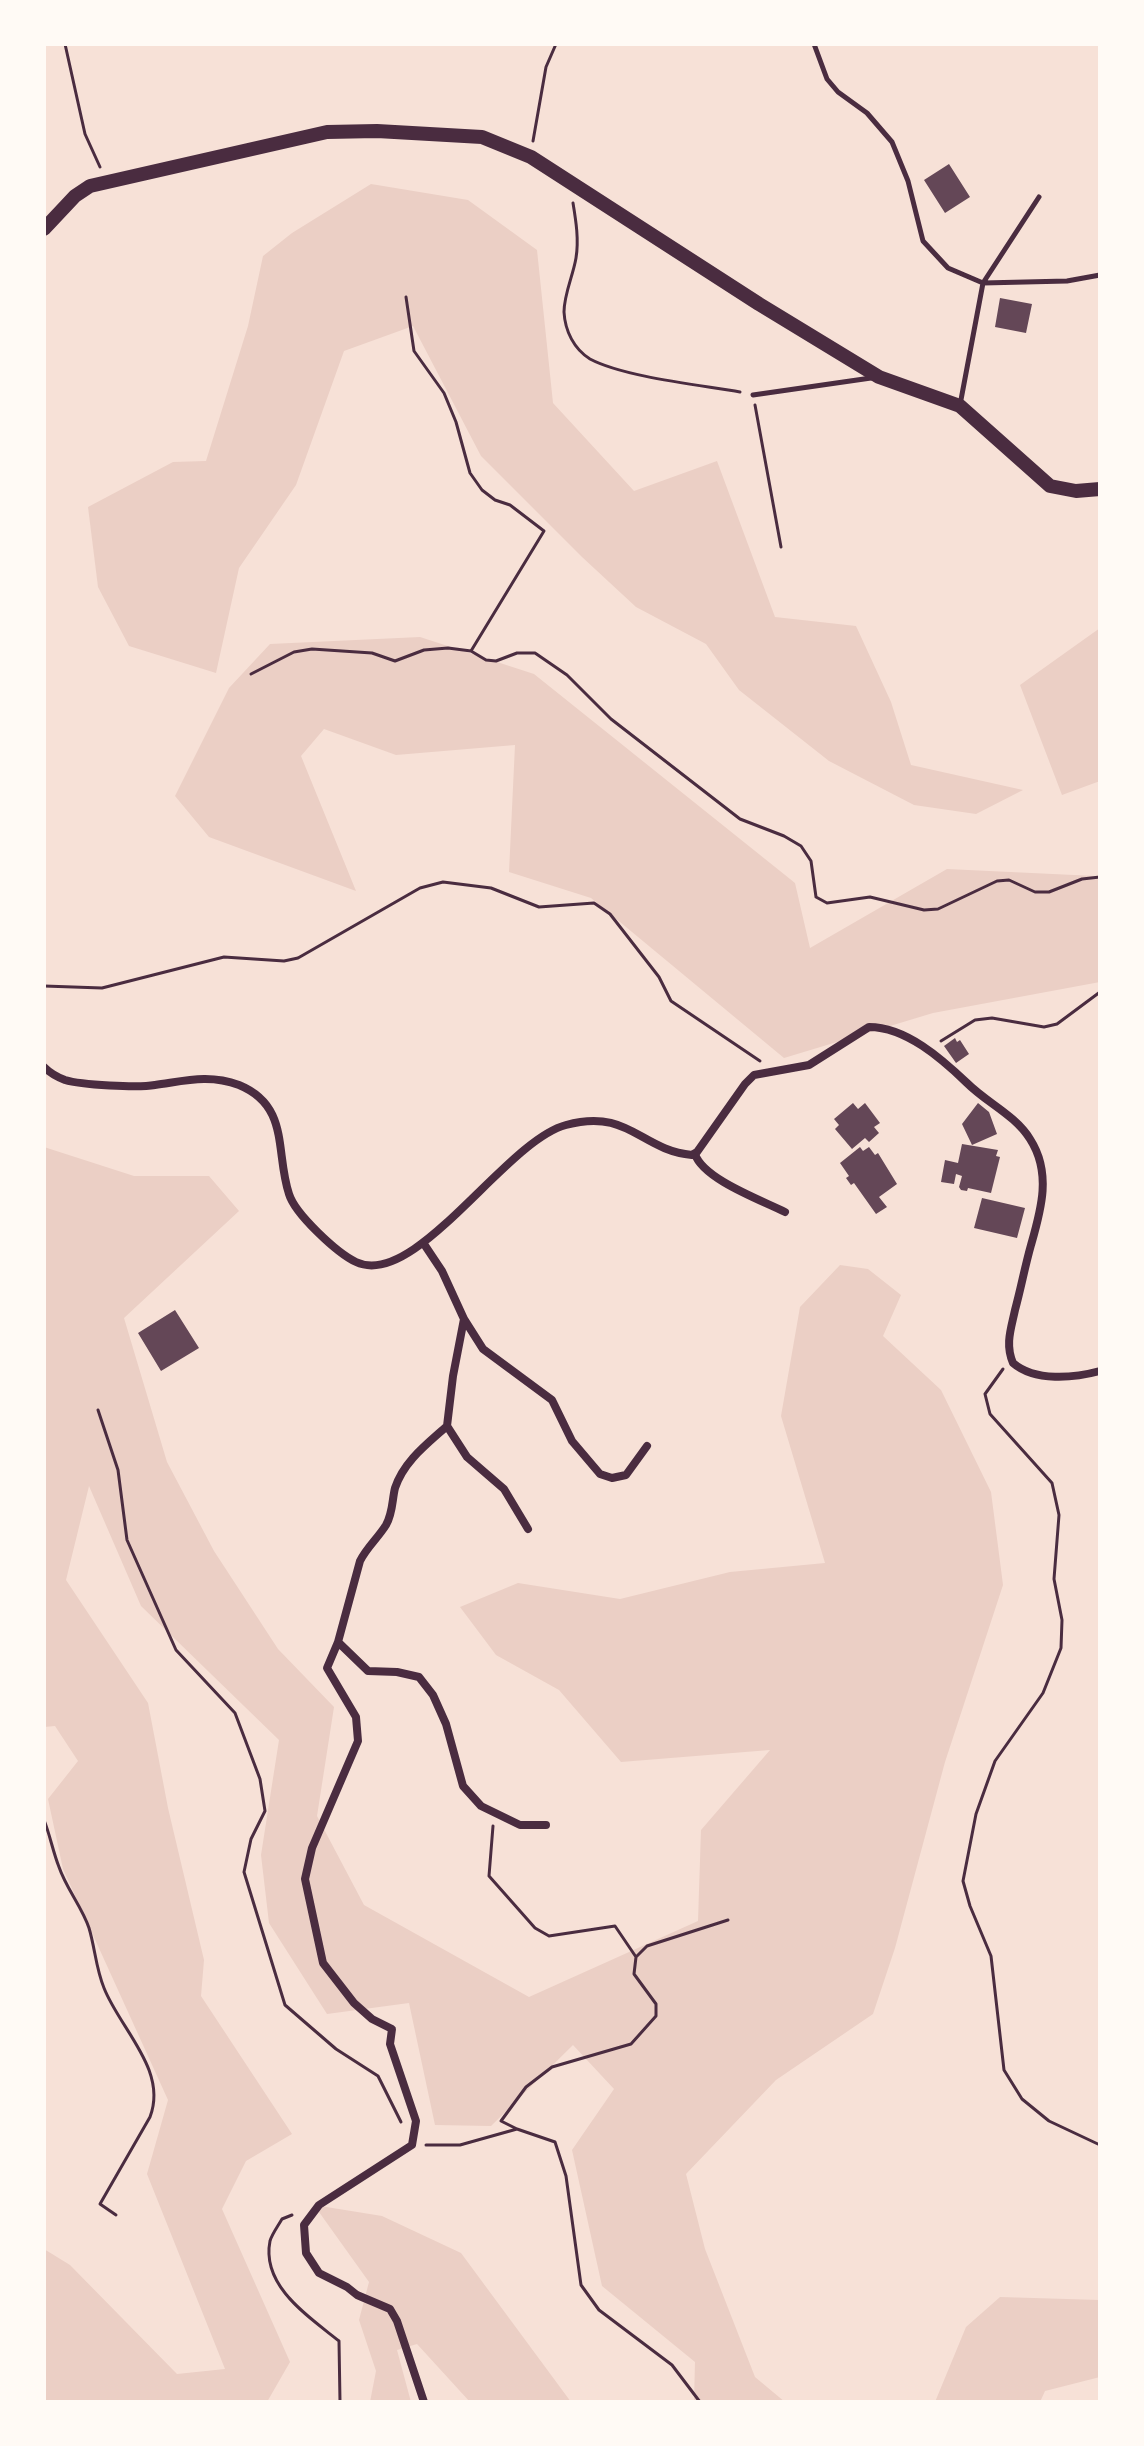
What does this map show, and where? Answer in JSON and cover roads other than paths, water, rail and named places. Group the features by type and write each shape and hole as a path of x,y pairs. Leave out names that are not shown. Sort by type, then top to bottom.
{"street":[{"path":"44,229 75,196 90,186 327,132 349,130 482,137 531,157 759,304 879,377 960,406 974,415 1050,486 1076,491 1100,489"},
{"path":"44,1067 61,1078 76,1082 148,1086 208,1078 245,1088 262,1098 277,1124 290,1198 338,1251 355,1262 374,1266 397,1261 424,1244 539,1136 566,1125 594,1121 621,1124 667,1150 695,1154 754,1075 809,1065 869,1027 886,1030 929,1049 981,1097 1016,1122 1031,1141 1040,1164 1043,1206 1008,1339 1013,1363 1030,1374 1080,1376 1100,1371"},
{"path":"695,1154 698,1163 712,1175 785,1212"},
{"path":"424,1244 442,1271 464,1319 483,1349 552,1400 572,1441 600,1474 612,1478 626,1475 647,1446"},
{"path":"464,1319 447,1426 467,1457 504,1489 528,1529"},
{"path":"424,2402 397,2321 390,2309 319,2273 306,2253 304,2225 319,2205 412,2145 416,2121 390,2044 392,2029 372,2019 354,2003 323,1963 305,1879 312,1848 358,1741 356,1717 327,1668 338,1642 360,1561 365,1550 387,1524 395,1489 408,1462 447,1426"},
{"path":"338,1642 368,1671 419,1677 433,1695 446,1724 463,1786 481,1806 520,1825 546,1825"}],"lane":[{"path":"814,44 827,79 838,92 867,113 892,142 908,181 923,241 948,268 983,283 1067,281 1100,275"},
{"path":"960,406 983,283 1039,197"},
{"path":"753,395 879,377"}]}
